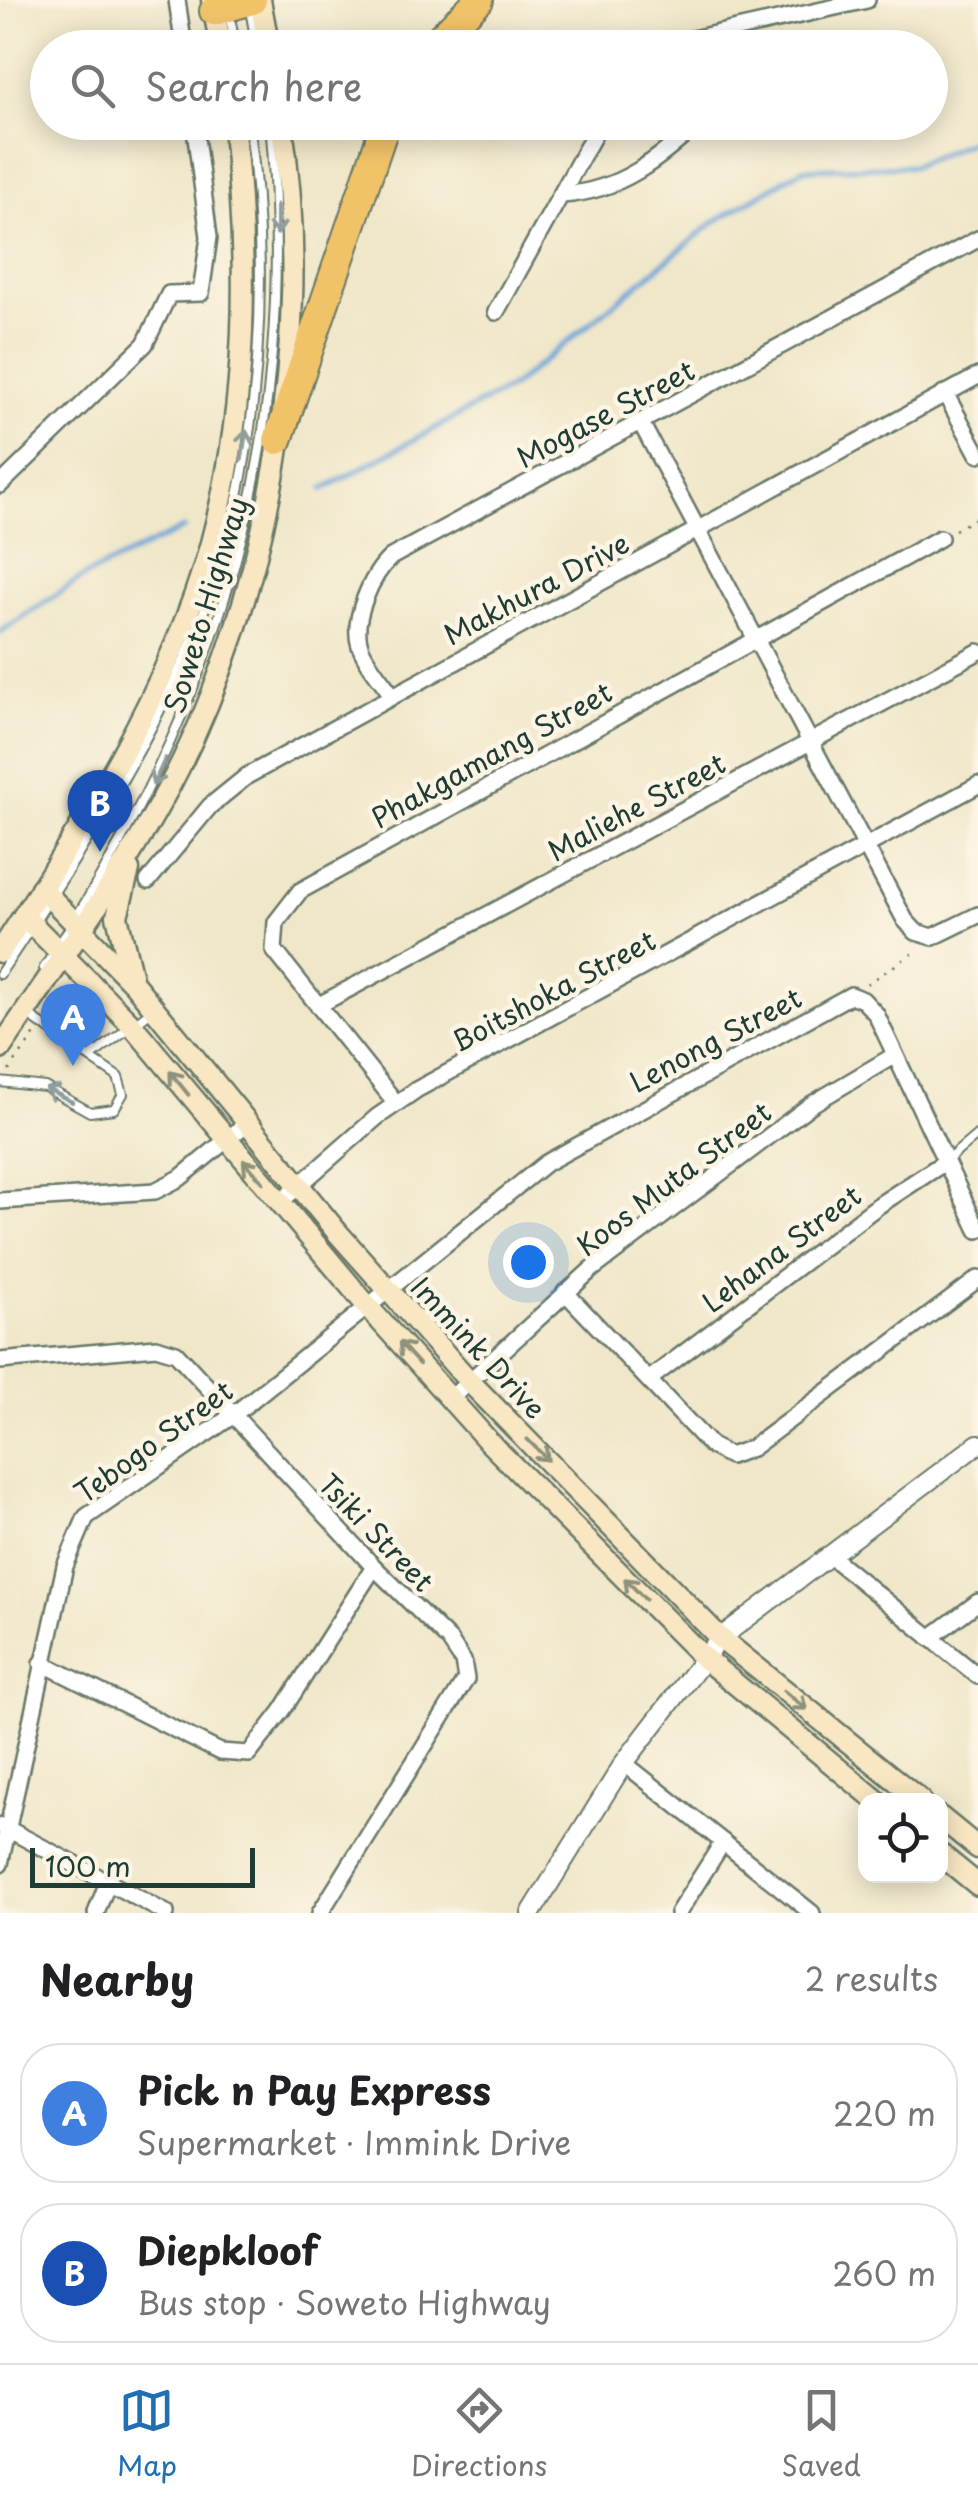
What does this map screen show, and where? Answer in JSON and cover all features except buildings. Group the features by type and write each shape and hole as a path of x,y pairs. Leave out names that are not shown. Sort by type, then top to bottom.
{"highway":[{"path":"448,30 478,0"},
{"path":"278,440 380,140"}],"main road":[{"path":"227,30 236,2"},
{"path":"236,2 256,30"},
{"name":"Soweto Highway","path":"0,952 29,920 92,808 159,676 211,542 233,426 246,285 236,140"},
{"name":"Soweto Highway","path":"0,1049 33,1018 60,952 150,822 197,727 226,651 252,566 278,440 290,305 290,230 282,140"},
{"path":"134,984 118,916 124,885 150,822"},
{"name":"Immink Drive","path":"46,893 134,984 298,1186 469,1381 720,1638 911,1793"},
{"name":"Immink Drive","path":"29,920 132,1026 450,1400 704,1658 868,1793"},
{"path":"948,1824 978,1848"},
{"path":"948,1861 978,1885"}],"street":[{"path":"177,0 181,30"},
{"path":"733,30 867,0"},
{"path":"0,485 145,344 169,294 201,293 210,237 197,140"},
{"path":"496,312 592,140"},
{"path":"562,195 596,193 616,186 676,140"},
{"name":"Mogase Street","path":"391,694 358,641 362,610 383,564 978,238"},
{"name":"Makhura Drive","path":"148,882 231,786 391,694 978,376"},
{"path":"945,394 978,454"},
{"path":"641,423 905,920 924,935 944,934 978,915"},
{"name":"Phakgamang Street","path":"396,1103 285,967 272,941 280,914 310,882 940,538"},
{"name":"Maliehe Street","path":"319,1005 978,652"},
{"name":"Boitshoka Street","path":"280,1202 396,1103 978,786"},
{"path":"858,998 876,1014 978,1230"},
{"name":"Lenong Street","path":"387,1290 570,1147 838,1000 858,998"},
{"name":"Koos Muta Street","path":"450,1400 565,1292 812,1104 896,1054"},
{"path":"0,1201 155,1191 180,1178 246,1124"},
{"name":"Lehana Street","path":"651,1378 879,1205 945,1162"},
{"path":"565,1292 651,1378 711,1446 730,1456 740,1453 978,1279"},
{"name":"Tebogo Street","path":"0,1864 4,1827 64,1566 86,1517 232,1416 387,1290"},
{"name":"Tsiki Street","path":"0,1361 167,1348 183,1358 232,1416 448,1640 466,1668 466,1680 320,1913"},
{"path":"531,1913 624,1763 720,1638 978,1444"},
{"path":"828,1555 978,1676"},
{"path":"42,1663 220,1752 249,1754 282,1711 374,1567"},
{"path":"930,1638 978,1602"},
{"path":"624,1763 812,1913"},
{"path":"4,1827 166,1913"},
{"path":"678,1913 723,1842"},
{"path":"96,1913 108,1882"}],"lane":[{"path":"236,2 236,30"},
{"path":"236,2 249,30"},
{"name":"Soweto Highway","path":"46,893 104,808 177,672 223,550 242,458 256,344 258,241 250,140"},
{"name":"Soweto Highway","path":"79,924 174,740 215,635 252,504 273,364 278,276 271,140"},
{"name":"Soweto Highway","path":"0,974 29,920"},
{"name":"Soweto Highway","path":"0,1032 60,952"},
{"path":"90,1057 154,1009"},
{"path":"2,1082 44,1088 90,1112 114,1109 124,1084 33,1018"},
{"path":"945,1162 978,1134"}],"path":[{"path":"940,538 978,517"},
{"path":"858,998 870,978 916,953 924,935"},
{"path":"2,1082 33,1018 65,989"}],"waterway":[{"path":"323,489 513,386 714,222 803,169 913,166 978,138"},
{"path":"0,632 83,577 184,528"}],"place":[{"name":"Diepkloof","path":"100,852"},
{"name":"Pick n Pay Express","path":"73,1066"}]}
